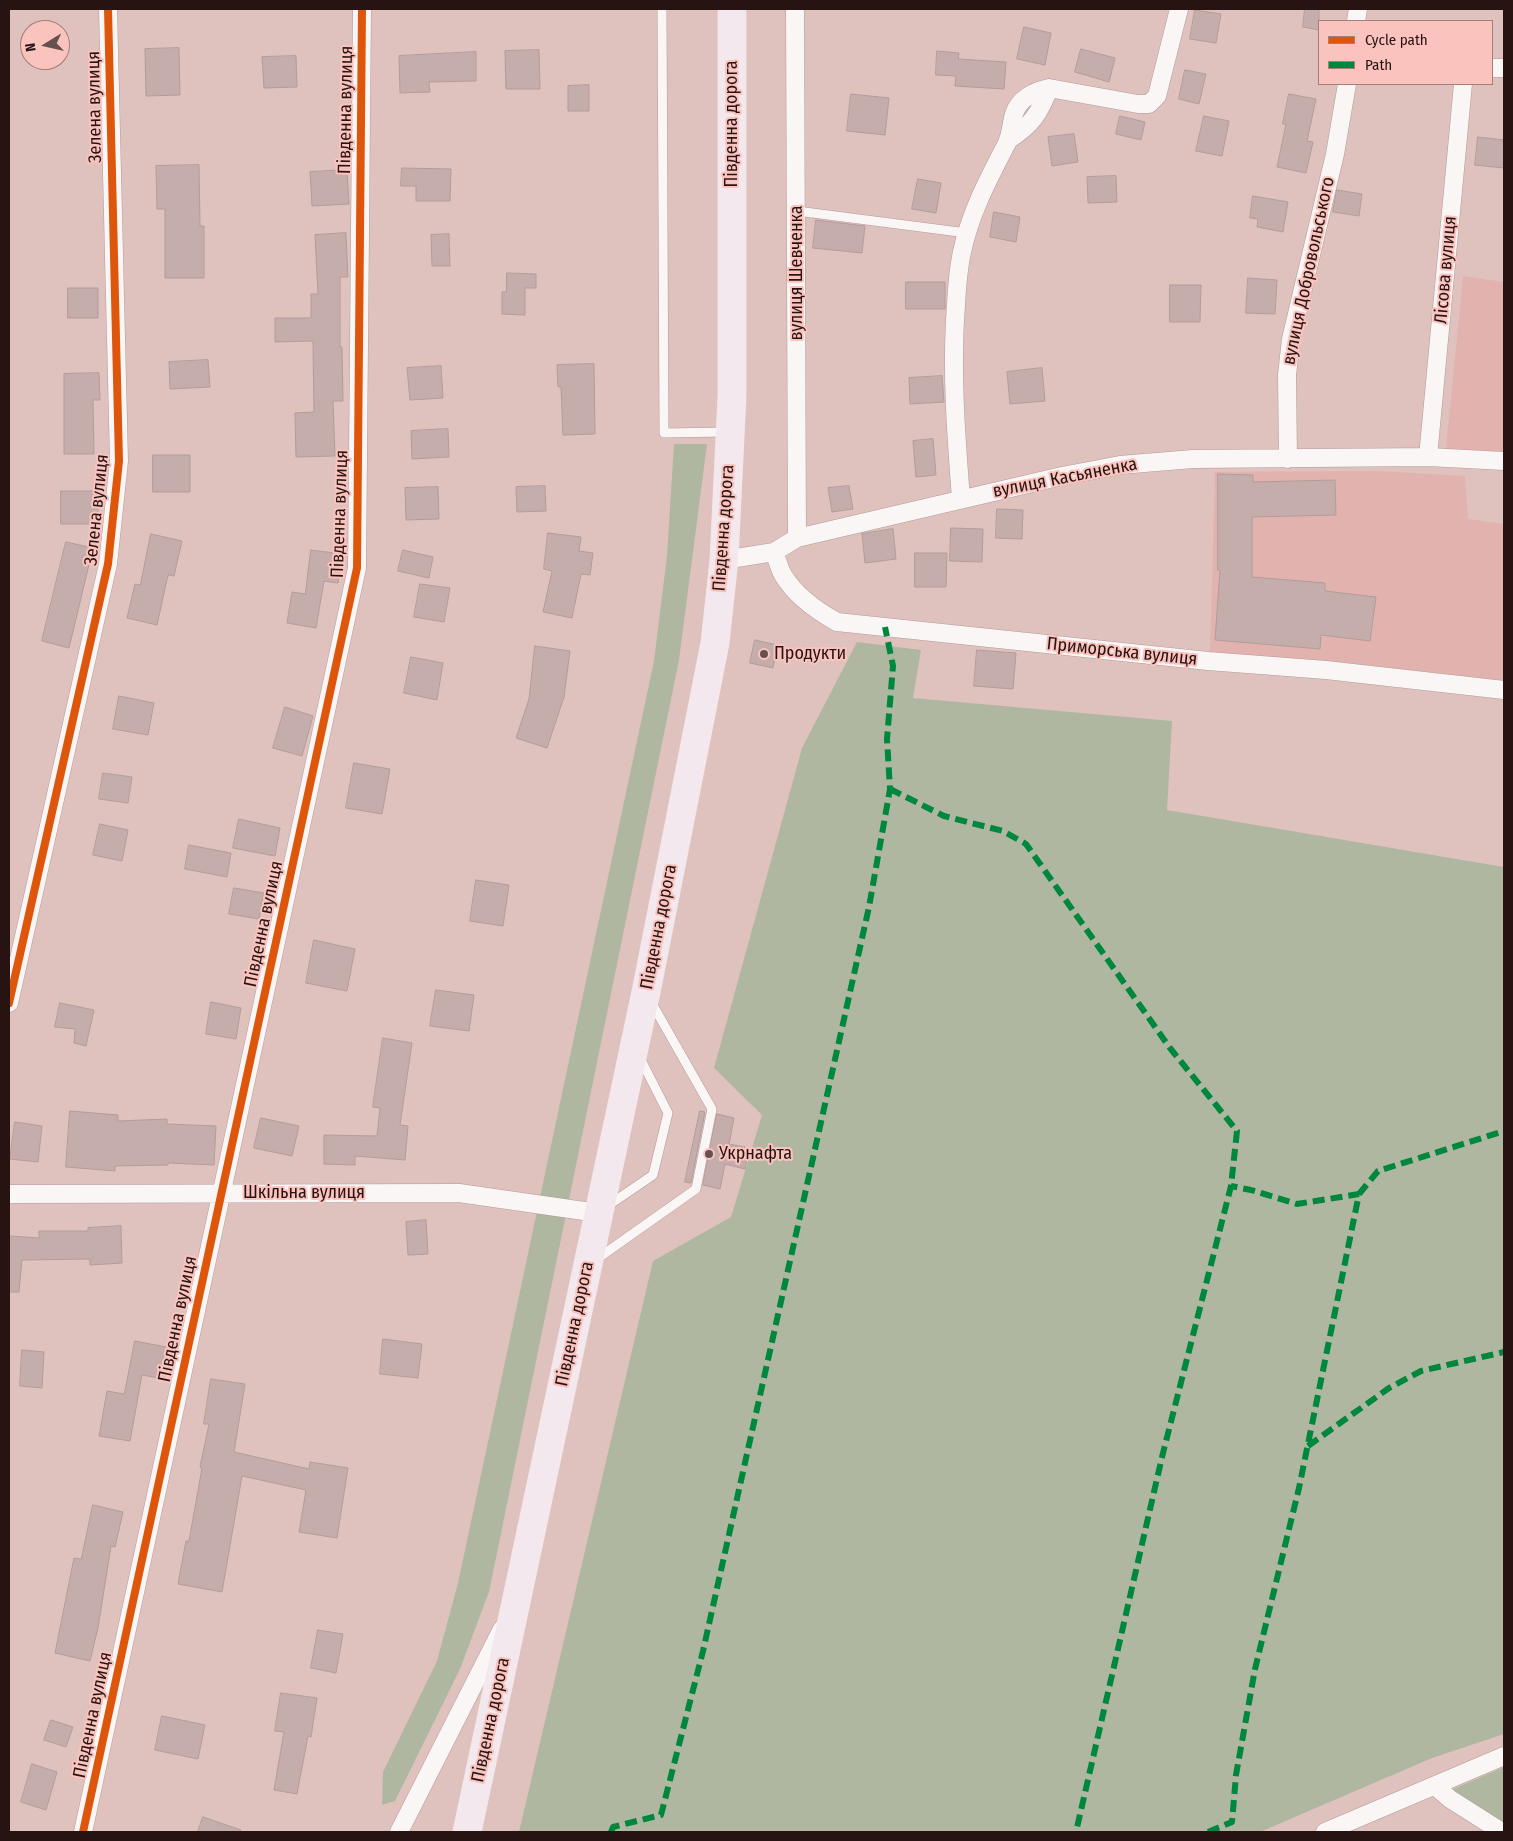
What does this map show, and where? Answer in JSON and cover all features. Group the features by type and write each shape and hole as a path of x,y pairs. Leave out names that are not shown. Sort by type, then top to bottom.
{"highway":[{"name":"Південна дорога","path":"467,1832 646,992 715,643 724,560 732,396 732,9"}],"street":[{"name":"Зелена вулиця","path":"9,1003 108,564 119,461 108,9"},
{"name":"Південна вулиця","path":"83,1832 357,568 362,9"},
{"name":"вулиця Шевченка","path":"795,9 797,538"},
{"path":"961,499 954,414 954,330 958,272 967,233 982,190 1008,140 1014,112 1024,99 1035,91 1048,88 1138,104 1149,104 1157,96 1179,9"},
{"name":"вулиця Добровольського","path":"1288,459 1286,375 1292,339 1335,154 1347,85"},
{"name":"Лісова вулиця","path":"1428,457 1463,85"},
{"name":"вулиця Касьяненка","path":"724,560 774,552 797,538 961,499 1120,465 1193,459 1428,457 1504,461"},
{"name":"Приморська вулиця","path":"774,552 782,574 803,598 822,614 837,622 1208,661 1336,671 1504,690"},
{"name":"Шкільна вулиця","path":"9,1194 221,1192 459,1193 598,1213"},
{"path":"399,1832 516,1602"},
{"path":"1325,1832 1504,1756"},
{"path":"1435,1786 1450,1799 1502,1832"}],"lane":[{"path":"662,9 664,434 730,432"},
{"path":"797,211 967,233"},
{"path":"588,1266 696,1189 698,1180 712,1109 646,992"},
{"path":"598,1213 653,1175 668,1113 634,1046"}],"shaded area":[{"path":"1463,276 1504,282 1504,452 1446,449"},
{"path":"1376,471 1465,476 1468,519 1504,524 1504,681 1210,652 1215,472"}],"green space":[{"path":"674,444 707,444 679,660 489,1592 460,1669 395,1801 382,1805 383,1772 437,1661 458,1583 654,661 667,556"},
{"path":"857,642 921,650 913,698 1172,721 1167,810 1504,867 1504,1734 1432,1758 1260,1832 519,1832 653,1261 731,1217 762,1115 714,1068 802,748"},
{"path":"1504,1767 1504,1826 1451,1790"}],"building":[{"path":"1305,9 1319,9 1318,30 1303,27"},
{"path":"1195,10 1221,14 1216,43 1190,39"},
{"path":"1024,27 1051,33 1045,65 1017,59"},
{"path":"179,48 180,95 146,96 145,49"},
{"path":"1081,49 1115,58 1109,82 1075,72"},
{"path":"539,50 540,89 506,89 505,51"},
{"path":"937,51 959,53 958,59 1006,62 1004,89 955,86 956,76 936,75"},
{"path":"476,52 476,81 429,82 430,92 400,93 399,56"},
{"path":"296,56 297,87 264,88 262,57"},
{"path":"1185,70 1206,74 1199,104 1179,99"},
{"path":"589,85 589,111 568,111 568,86"},
{"path":"851,94 889,98 885,135 847,131"},
{"path":"1289,94 1316,99 1307,141 1313,142 1306,173 1277,167 1286,124 1283,124"},
{"path":"1120,116 1145,122 1141,140 1116,134"},
{"path":"1204,116 1229,121 1222,156 1196,151"},
{"path":"1074,134 1078,162 1052,166 1048,137"},
{"path":"1478,137 1504,140 1504,168 1475,165"},
{"path":"199,165 200,226 204,226 204,278 165,278 165,209 157,209 156,166"},
{"path":"402,168 451,169 450,201 416,201 416,186 401,186"},
{"path":"347,170 349,204 312,206 310,172"},
{"path":"1116,176 1117,202 1088,203 1087,177"},
{"path":"918,179 941,183 936,213 912,209"},
{"path":"1337,190 1362,194 1359,216 1333,212"},
{"path":"1253,196 1288,202 1283,232 1257,227 1258,219 1250,218"},
{"path":"994,212 1020,217 1016,242 990,237"},
{"path":"816,220 865,226 862,253 813,248"},
{"path":"346,233 348,277 340,277 340,347 342,347 343,401 333,401 335,456 296,457 295,413 314,412 313,341 275,342 275,318 311,318 311,294 318,294 315,235"},
{"path":"449,234 450,266 432,266 431,235"},
{"path":"507,273 536,274 536,288 525,288 525,315 502,314 502,292 506,292"},
{"path":"1248,278 1277,280 1275,314 1246,313"},
{"path":"906,282 945,282 945,309 906,309"},
{"path":"1170,285 1201,285 1200,322 1170,322"},
{"path":"68,288 98,288 98,318 68,318"},
{"path":"208,360 210,387 170,389 169,362"},
{"path":"594,364 595,434 563,435 561,387 558,387 557,365"},
{"path":"441,366 443,398 410,400 407,368"},
{"path":"1042,368 1045,401 1010,404 1007,372"},
{"path":"99,373 100,400 93,400 94,454 64,454 64,374"},
{"path":"942,376 944,402 910,404 909,378"},
{"path":"448,429 449,457 412,459 411,431"},
{"path":"933,439 936,475 916,477 913,441"},
{"path":"153,455 190,455 190,492 153,492"},
{"path":"1218,474 1253,475 1253,482 1335,480 1336,515 1252,517 1252,577 1325,583 1325,591 1376,597 1370,641 1321,635 1320,649 1215,640 1220,570 1218,570"},
{"path":"545,486 546,511 517,512 516,487"},
{"path":"849,486 853,509 832,512 828,488"},
{"path":"438,487 439,519 406,520 405,488"},
{"path":"61,491 98,491 98,524 61,524"},
{"path":"997,509 1023,510 1022,539 996,538"},
{"path":"951,528 983,529 982,562 950,561"},
{"path":"893,529 896,559 865,563 862,534"},
{"path":"548,533 581,537 579,551 593,553 590,575 581,574 572,618 543,612 552,571 544,569"},
{"path":"151,534 182,541 174,576 168,575 157,625 127,618 135,584 140,585"},
{"path":"66,542 93,548 69,648 42,641"},
{"path":"311,550 342,554 338,583 324,581 316,628 287,623 292,592 305,594"},
{"path":"403,550 433,557 429,578 398,571"},
{"path":"915,553 947,553 946,587 915,587"},
{"path":"420,584 450,588 444,622 414,617"},
{"name":"Продукти","path":"755,640 777,645 773,668 750,663"},
{"path":"535,646 570,651 564,697 547,748 516,738 529,699"},
{"path":"977,650 1016,653 1013,689 974,686"},
{"path":"411,657 443,663 437,700 404,693"},
{"path":"119,696 154,703 148,735 113,729"},
{"path":"285,707 313,716 302,756 273,748"},
{"path":"354,763 390,769 382,814 346,808"},
{"path":"103,773 132,777 128,803 99,799"},
{"path":"239,819 280,828 275,856 233,848"},
{"path":"100,824 128,830 122,861 93,855"},
{"path":"189,845 231,853 227,877 185,869"},
{"path":"476,880 509,885 503,926 470,921"},
{"path":"234,888 264,893 259,919 229,914"},
{"path":"314,940 355,949 347,991 306,983"},
{"path":"436,990 474,995 469,1031 430,1026"},
{"path":"211,1002 241,1008 236,1039 206,1034"},
{"path":"60,1003 94,1010 86,1046 74,1043 75,1029 55,1027"},
{"path":"383,1038 412,1043 400,1125 408,1126 405,1160 355,1156 355,1165 324,1164 324,1135 377,1136 380,1108 373,1107"},
{"path":"70,1111 118,1115 118,1121 167,1119 167,1124 216,1126 214,1165 168,1163 168,1165 115,1166 115,1171 66,1167"},
{"path":"700,1111 705,1112 691,1183 685,1182"},
{"path":"717,1114 734,1118 729,1144 749,1148 745,1169 725,1164 720,1189 703,1185"},
{"path":"261,1118 299,1126 292,1156 254,1148"},
{"path":"15,1122 42,1126 38,1162 10,1159"},
{"path":"426,1220 428,1254 408,1255 406,1222"},
{"path":"121,1226 122,1263 90,1265 90,1259 22,1260 19,1292 9,1292 9,1236 39,1238 39,1231 88,1231 88,1228"},
{"path":"383,1339 422,1344 418,1378 380,1374"},
{"path":"135,1341 171,1348 164,1379 142,1375 130,1441 99,1436 107,1391 124,1394"},
{"path":"22,1350 44,1352 42,1388 20,1386"},
{"path":"211,1379 245,1384 234,1452 309,1469 310,1462 348,1468 337,1538 299,1532 306,1490 242,1476 222,1592 178,1584 186,1541 189,1541 202,1468 200,1467 209,1424 204,1424"},
{"path":"93,1505 123,1512 115,1547 111,1546 98,1628 90,1661 55,1653 74,1558 81,1559"},
{"path":"318,1630 343,1634 336,1673 311,1668"},
{"path":"281,1693 317,1698 311,1737 308,1736 297,1794 274,1790 284,1732 275,1731"},
{"path":"162,1716 205,1725 198,1759 155,1750"},
{"path":"51,1720 73,1727 66,1747 44,1740"},
{"path":"32,1764 57,1772 46,1810 21,1802"},
{"path":"203,1817 241,1830 240,1832 198,1832"}],"marked path":[{"path":"611,1832 613,1827 661,1815 703,1651 869,907 890,789 887,739 893,666 885,627"},
{"path":"890,789 944,816 1003,831 1026,844 1170,1048 1237,1131 1231,1186 1162,1457 1076,1832"},
{"path":"1359,1194 1378,1171 1504,1131"},
{"path":"1208,1832 1232,1822 1236,1775 1255,1669 1299,1488 1359,1194 1297,1204 1231,1186"},
{"path":"1308,1446 1389,1388 1421,1371 1504,1352"}],"cycle path":[{"path":"9,1003 108,564 119,461 108,9"},
{"path":"83,1832 357,568 362,9"}],"place":[{"name":"Продукти","path":"764,654"},
{"name":"Укрнафта","path":"709,1154"}]}
